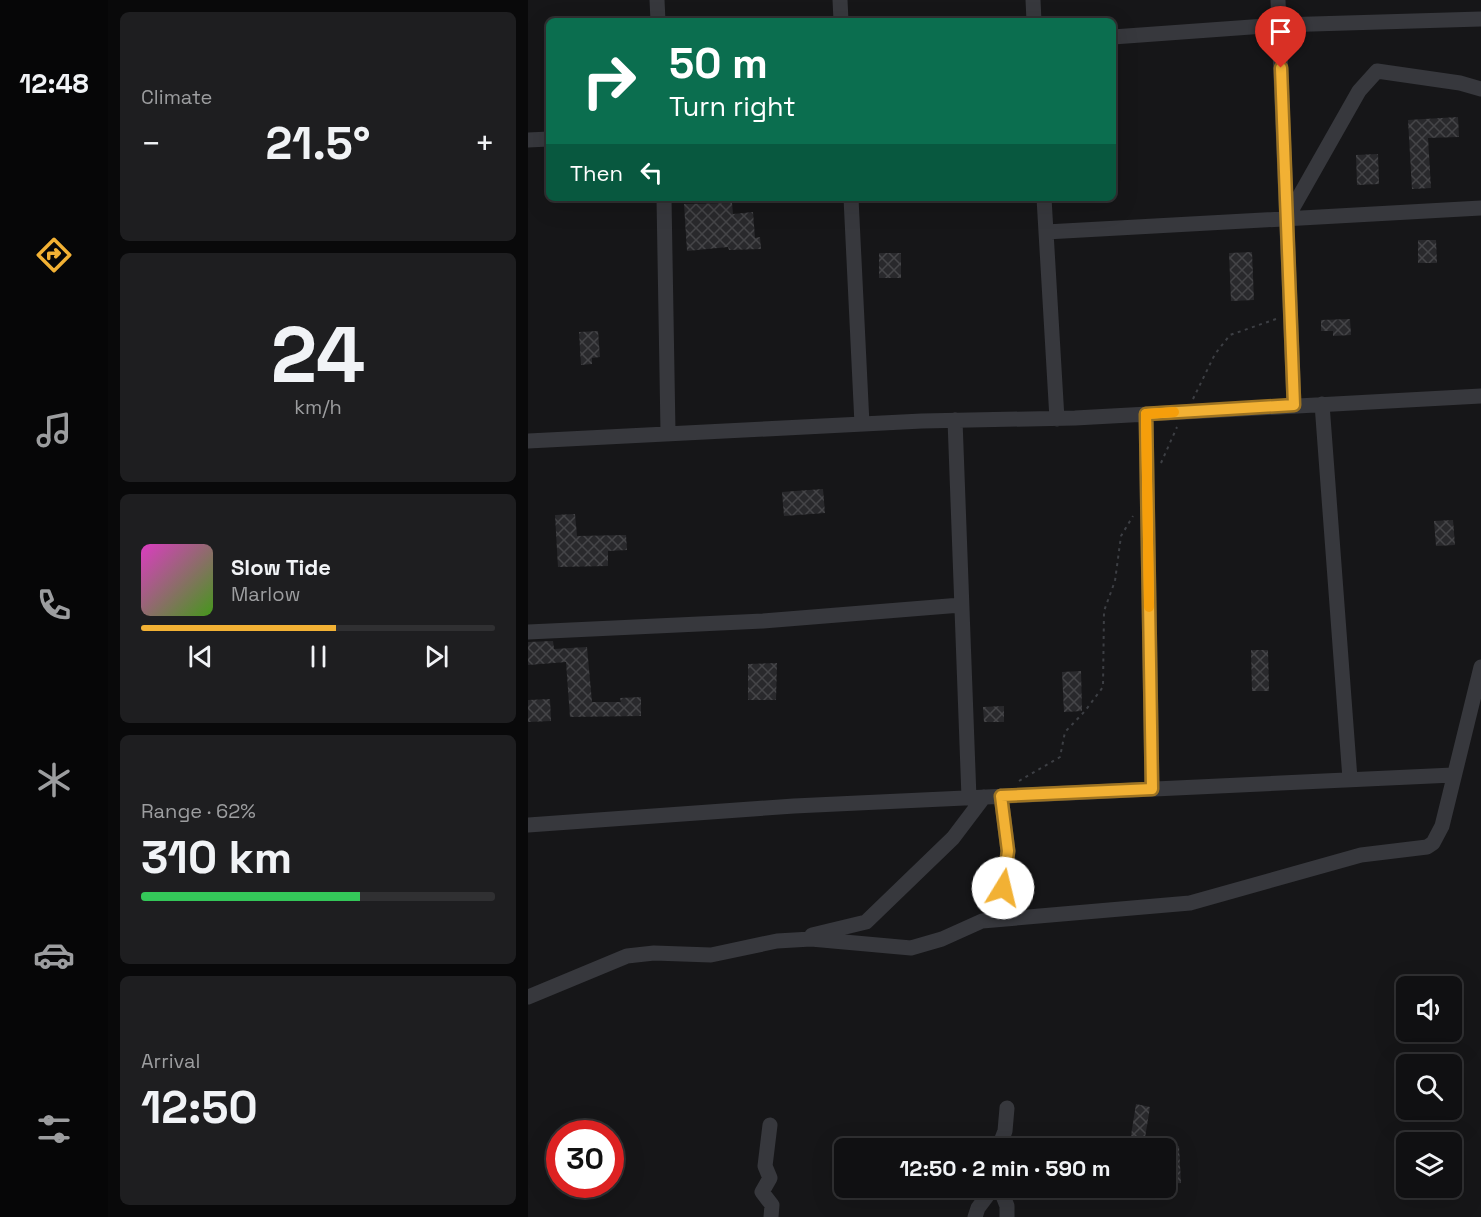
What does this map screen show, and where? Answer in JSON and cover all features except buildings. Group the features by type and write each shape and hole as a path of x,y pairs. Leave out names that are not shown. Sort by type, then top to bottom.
{"street":[{"path":"657,0 658,18"},
{"path":"840,0 842,18"},
{"path":"1033,0 1034,18"},
{"path":"1278,0 1294,405"},
{"path":"1116,36 1279,24 1481,19"},
{"path":"1287,218 1359,91 1377,71 1460,83 1481,89"},
{"path":"528,140 546,139"},
{"path":"664,201 668,432"},
{"path":"850,201 862,424"},
{"path":"1044,201 1057,419"},
{"path":"1046,232 1481,208"},
{"path":"528,441 668,432 955,420 1057,419 1481,396"},
{"path":"1322,404 1350,779"},
{"path":"1146,414 1152,789"},
{"path":"528,997 627,956 654,953 711,955 866,922 953,838 976,797 961,605 955,420"},
{"path":"528,632 763,621 961,605"},
{"path":"790,940 811,939 911,948 942,939 982,921 1190,903 1361,855 1427,847 1433,843 1442,826 1481,667"},
{"path":"528,825 794,806 1453,775"},
{"path":"1001,796 1008,851 1003,888 1009,917"},
{"path":"1002,1138 1007,1108"},
{"path":"770,1125 765,1166 770,1178 762,1192 772,1205 771,1217"},
{"path":"975,1217 986,1198"},
{"path":"1004,1198 1007,1217"}],"path":[{"path":"1159,469 1171,437 1215,354 1230,335 1290,314"},
{"path":"1015,784 1060,757 1065,732 1085,711 1102,687 1104,611 1115,581 1121,536 1148,492"}],"slow traffic":[{"path":"1149,607 1146,414 1174,412"}],"route":[{"path":"1003,888 1008,851 1001,796 1152,789 1146,414 1294,405 1281,68"}]}
